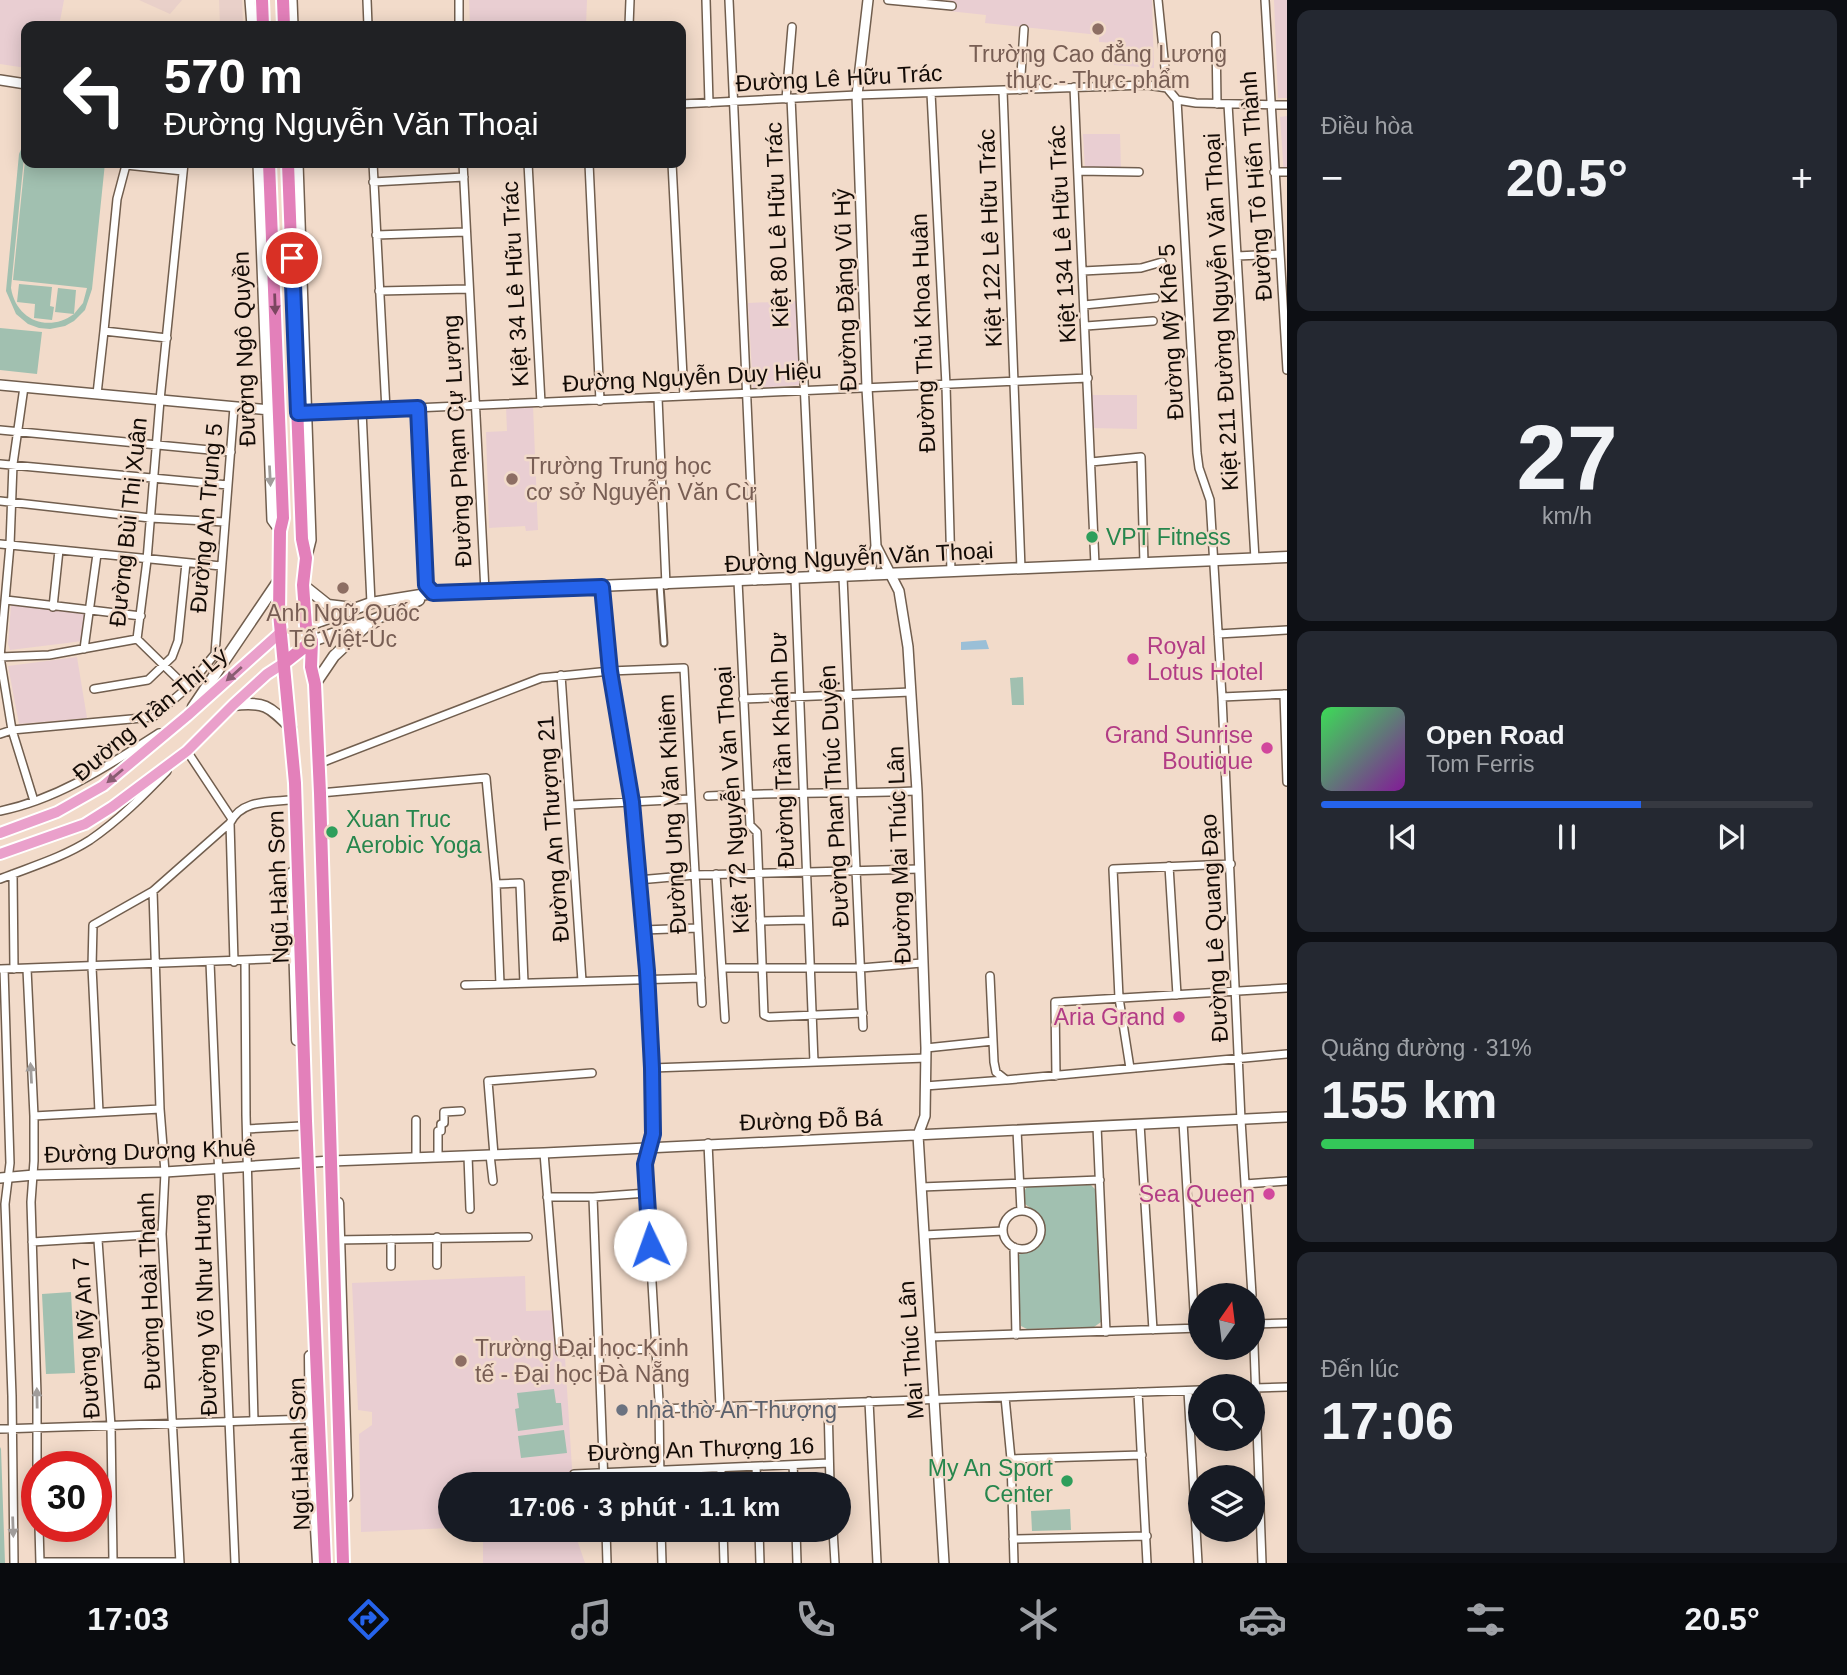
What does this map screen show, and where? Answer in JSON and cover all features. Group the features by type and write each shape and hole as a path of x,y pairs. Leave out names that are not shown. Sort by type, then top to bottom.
{"highway":[{"path":"262,0 263,21"},
{"path":"283,0 284,21"},
{"name":"Đường Ngô Quyền","path":"269,168 273,410 283,518 280,531 279,580 281,632 295,783"},
{"path":"284,663 312,641 306,626 303,585 306,558 302,539 302,413 288,168"},
{"path":"281,632 306,626"},
{"name":"Ngũ Hành Sơn","path":"312,641 311,667 315,684 318,764 323,793 332,1180 337,1240 342,1418 343,1563"},
{"name":"Ngũ Hành Sơn","path":"295,783 305,1163 322,1563"}],"main road":[{"name":"Đường Nguyễn Văn Thoại","path":"306,626 371,603 433,593 1287,557"},
{"path":"187,716 279,580"},
{"path":"303,585 328,605 357,608"},
{"name":"Đường Nguyễn Văn Thoại","path":"312,641 371,621 433,593"},
{"path":"315,684 334,656 371,621"},
{"name":"Đường Trần Thị Lý","path":"0,833 57,812 103,786 281,632"},
{"name":"Đường Trần Thị Lý","path":"0,853 85,824 112,807 187,751 267,674 284,663"},
{"path":"233,705 255,702 271,708 291,728"},
{"name":"Ngũ Hành Sơn","path":"295,783 290,800 294,958 300,1126 305,1163"},
{"name":"Ngũ Hành Sơn","path":"333,1161 337,1240"},
{"name":"Ngũ Hành Sơn","path":"342,1418 349,1563"}],"street":[{"path":"250,0 252,21"},
{"path":"292,0 293,21"},
{"path":"367,0 368,21"},
{"path":"459,0 459,21"},
{"path":"629,21 630,0"},
{"path":"706,0 709,103"},
{"path":"729,0 755,581"},
{"name":"Đường Đặng Vũ Hỷ","path":"868,0 857,95 867,388 876,546 892,575"},
{"path":"888,0 952,6"},
{"path":"1158,0 1167,88 1177,100 1217,104 1287,105"},
{"name":"Đường Tô Hiến Thành","path":"1265,0 1287,370"},
{"name":"Kiệt 80 Lê Hữu Trác","path":"792,27 789,98 813,578"},
{"path":"1020,90 1024,29"},
{"path":"1216,36 1217,104"},
{"path":"0,79 21,83"},
{"name":"Đường Lê Hữu Trác","path":"686,104 1074,87 1147,85 1167,88"},
{"name":"Kiệt 134 Lê Hữu Trác","path":"1074,87 1095,565"},
{"name":"Kiệt 122 Lê Hữu Trác","path":"1003,91 1021,569"},
{"name":"Đường Thủ Khoa Huân","path":"931,93 946,385 951,572"},
{"name":"Đường Mỹ Khê 5","path":"1177,100 1197,453 1199,468 1210,499 1212,560"},
{"name":"Kiệt 211 Đường Nguyễn Văn Thoại","path":"1228,104 1255,559"},
{"path":"97,394 117,199 125,168"},
{"name":"Đường Bùi Thị Xuân","path":"0,657 49,655 136,639 147,560 184,168"},
{"name":"Đường Ngô Quyền","path":"258,168 273,410"},
{"path":"298,168 302,413"},
{"path":"373,168 386,410"},
{"name":"Đường Phạm Cự Lượng","path":"463,168 485,591"},
{"name":"Kiệt 34 Lê Hữu Trác","path":"528,168 541,403"},
{"path":"589,168 600,401"},
{"path":"672,168 684,396"},
{"path":"1078,171 1139,172"},
{"path":"1274,172 1287,172"},
{"path":"373,182 464,177"},
{"path":"376,235 465,232"},
{"path":"1237,256 1280,254"},
{"path":"1083,271 1141,268 1162,262"},
{"name":"Đường Phạm Cự Lượng","path":"379,291 468,289"},
{"path":"1084,305 1155,298"},
{"path":"1086,326 1153,321"},
{"path":"104,331 167,338"},
{"name":"Đường Nguyễn Duy Hiệu","path":"302,413 1088,378"},
{"path":"0,385 273,410"},
{"path":"24,387 13,464 10,545 0,657 12,730 34,801"},
{"path":"658,398 664,643"},
{"name":"Đường An Trung 5","path":"0,734 12,730 153,717 187,688 215,654 234,407"},
{"path":"418,408 426,585 433,593"},
{"path":"362,411 371,603"},
{"path":"0,430 230,452"},
{"path":"1091,462 1141,457 1144,563"},
{"path":"0,464 228,485"},
{"path":"0,501 150,518 225,522"},
{"path":"0,544 221,566"},
{"path":"869,575 876,546"},
{"path":"53,607 59,550"},
{"path":"84,649 97,554"},
{"name":"Đường Lê Quang Đạo","path":"1212,560 1223,697 1241,1119 1251,1283"},
{"path":"94,689 148,680 172,657 177,645 186,563"},
{"name":"Đường Mai Thúc Lân","path":"892,575 899,591 905,625 916,790 926,1053 925,1116 918,1135"},
{"name":"Đường Phan Thúc Duyện","path":"843,577 863,1027"},
{"name":"Đường Trần Khánh Dư","path":"795,579 814,1062"},
{"name":"Kiệt 72 Nguyễn Văn Thoại","path":"738,581 747,794 750,825 757,832 766,1017 811,1016"},
{"path":"602,587 610,671 632,802 647,978 653,1134 645,1164 657,1349 660,1472"},
{"path":"6,600 141,616"},
{"path":"1218,634 1287,630"},
{"path":"136,639 187,688"},
{"name":"Đường Ung Văn Khiêm","path":"318,764 541,678 610,671 684,668 702,1003"},
{"name":"Đường An Thượng 21","path":"561,675 582,981"},
{"path":"743,699 911,692"},
{"path":"1223,697 1285,694 1287,782"},
{"path":"0,811 53,795 87,778 187,716"},
{"path":"0,880 41,865 89,841 132,808 187,751 231,821 234,962"},
{"path":"323,793 486,778 496,884 500,984"},
{"path":"708,796 852,794 916,790"},
{"path":"571,805 690,799"},
{"path":"99,1112 92,967 93,925 153,891 231,821 237,812 257,802 290,800"},
{"path":"1130,1068 1119,998 1113,869 1231,863"},
{"path":"1169,866 1177,995"},
{"path":"638,880 716,874 919,869"},
{"path":"13,874 15,969"},
{"path":"716,874 725,1019"},
{"path":"496,884 520,883 524,983"},
{"name":"Đường Hoài Thanh","path":"153,891 160,1109 165,1172 162,1234 180,1562"},
{"path":"760,921 807,920"},
{"path":"643,930 698,928"},
{"path":"14,1563 3,1245 5,1204 2,969 294,958"},
{"path":"245,961 254,1421"},
{"name":"Đường Võ Như Hưng","path":"210,962 235,1563"},
{"path":"723,968 861,968 922,963"},
{"path":"27,968 34,1116 31,1202 37,1451"},
{"path":"990,976 996,1072 1006,1080"},
{"path":"465,985 701,978"},
{"path":"1056,1076 1055,1002 1287,988"},
{"path":"811,1016 863,1013"},
{"path":"652,1068 814,1062 926,1053 993,1041"},
{"path":"925,1086 1287,1054"},
{"path":"493,1181 488,1081 592,1073"},
{"path":"34,1116 160,1109"},
{"path":"438,1157 438,1131 441,1130 441,1124 444,1124 444,1112 461,1111"},
{"name":"Đường Đỗ Bá","path":"333,1161 1287,1117"},
{"path":"416,1120 416,1158"},
{"path":"1183,1122 1195,1283"},
{"path":"1139,1124 1153,1330"},
{"path":"247,1129 300,1126"},
{"path":"1097,1126 1106,1332"},
{"path":"1017,1130 1021,1211"},
{"name":"Mai Thúc Lân","path":"918,1135 944,1563"},
{"path":"708,1143 720,1406"},
{"path":"544,1153 560,1352 657,1349"},
{"path":"468,1156 470,1209"},
{"name":"Đường Dương Khuê","path":"4,1177 218,1170 333,1161"},
{"path":"921,1187 1100,1180"},
{"path":"1245,1184 1287,1181"},
{"path":"547,1197 647,1193"},
{"path":"593,1197 603,1472"},
{"path":"1021,1211 1033,1214 1041,1231 1032,1246 1026,1248 1014,1247 1006,1241 1003,1231 1003,1225 1010,1215 1021,1211"},
{"path":"923,1235 1003,1231"},
{"path":"32,1242 162,1234"},
{"path":"437,1237 437,1265"},
{"path":"337,1240 528,1237"},
{"path":"391,1239 391,1266"},
{"name":"Đường Mỹ An 7","path":"98,1240 111,1426 113,1560"},
{"path":"1014,1247 1016,1335"},
{"path":"1265,1323 1287,1323"},
{"path":"930,1337 1188,1328"},
{"path":"1265,1388 1287,1387"},
{"path":"659,1409 1188,1391"},
{"path":"1138,1392 1147,1563"},
{"path":"1005,1397 1011,1459 1014,1563"},
{"path":"869,1401 877,1563"},
{"path":"828,1403 829,1472"},
{"path":"0,1429 314,1419"},
{"path":"1191,1451 1198,1563"},
{"path":"1258,1451 1262,1563"},
{"path":"1011,1459 1142,1455"},
{"name":"Đường An Thượng 16","path":"660,1472 829,1463"},
{"path":"793,1465 793,1472"},
{"path":"756,1468 756,1472"},
{"path":"1013,1539 1147,1536"},
{"path":"39,1542 40,1562 180,1562"},
{"path":"606,1542 607,1563"},
{"path":"661,1542 662,1563"},
{"path":"723,1542 724,1563"},
{"path":"759,1542 760,1563"},
{"path":"796,1542 797,1563"},
{"path":"834,1542 835,1563"}],"shaded area":[{"path":"0,0 64,0 60,21 21,21 21,67 0,64"},
{"path":"139,0 182,0 170,14"},
{"path":"219,0 242,0 243,21 220,21"},
{"path":"469,0 587,0 586,21 470,21"},
{"name":"Trường Cao đẳng Lương thực - Thực phẩm","path":"950,0 1152,0 1154,68 1114,65 1115,43 1099,42 1099,35 985,23 986,15 949,11"},
{"path":"1274,0 1287,0 1287,98 1278,98"},
{"path":"1287,116 1287,176 1284,176 1280,117"},
{"path":"1083,134 1120,134 1121,170 1085,170"},
{"path":"797,301 800,385 753,388 748,303"},
{"path":"1092,395 1137,395 1137,429 1092,428"},
{"name":"Trường Trung học cơ sở Nguyễn Văn Cừ","path":"533,406 538,530 526,531 525,526 489,528 486,432 507,431 506,407"},
{"path":"11,605 87,611 83,641 10,650 8,644"},
{"path":"77,657 87,718 19,724 8,666"},
{"name":"Trường Đại học Kinh tế - Đại học Đà Nẵng","path":"525,1276 526,1311 562,1310 572,1472 438,1472 438,1529 361,1532 359,1434 372,1425 372,1412 358,1410 352,1283"},
{"path":"483,1542 578,1542 585,1563 483,1563"}],"green space":[{"path":"21,149 23,168 11,288 19,308 26,315 44,323 64,320 74,314 83,303 87,288 13,280 24,168 104,168 92,289 85,310 65,326 50,329 28,324 16,314 6,291"},
{"path":"19,284 52,287 52,320 34,318 35,304 17,302"},
{"path":"58,288 76,290 74,314 55,312"},
{"path":"0,328 42,332 37,374 0,370"},
{"path":"1023,677 1024,705 1012,705 1010,678"},
{"path":"1091,1185 1097,1191 1101,1322 1094,1327 1027,1329 1021,1326 1016,1257 1037,1246 1043,1226 1037,1214 1025,1204 1024,1192 1027,1186"},
{"path":"71,1292 75,1373 46,1374 42,1294"},
{"path":"554,1389 556,1403 561,1403 563,1425 518,1431 515,1409 519,1408 517,1393"},
{"path":"564,1430 567,1453 521,1458 518,1436"},
{"path":"0,1447 1,1449 5,1563 0,1563"},
{"path":"1070,1509 1071,1530 1032,1531 1031,1511"}],"water":[{"path":"986,640 989,649 961,650 961,642"}],"place":[{"name":"Trường Cao đẳng Lương thực - Thực phẩm","path":"1098,29"},
{"name":"Trường Trung học cơ sở Nguyễn Văn Cừ","path":"512,479"},
{"name":"VPT Fitness","path":"1092,537"},
{"name":"Anh Ngữ Quốc Tế Việt-Úc","path":"343,588"},
{"name":"Royal Lotus Hotel","path":"1133,659"},
{"name":"Grand Sunrise Boutique","path":"1267,748"},
{"name":"Xuan Truc Aerobic Yoga","path":"332,832"},
{"name":"Aria Grand","path":"1179,1017"},
{"name":"Sea Queen","path":"1269,1194"},
{"name":"Trường Đại học Kinh tế - Đại học Đà Nẵng","path":"461,1361"},
{"name":"nhà thờ An Thượng","path":"622,1410"},
{"name":"My An Sport Center","path":"1067,1481"}],"route":[{"path":"292,258 298,413 418,408 426,585 433,593 602,587 610,671 632,802 647,971 653,1134 645,1164 650,1245"}]}
